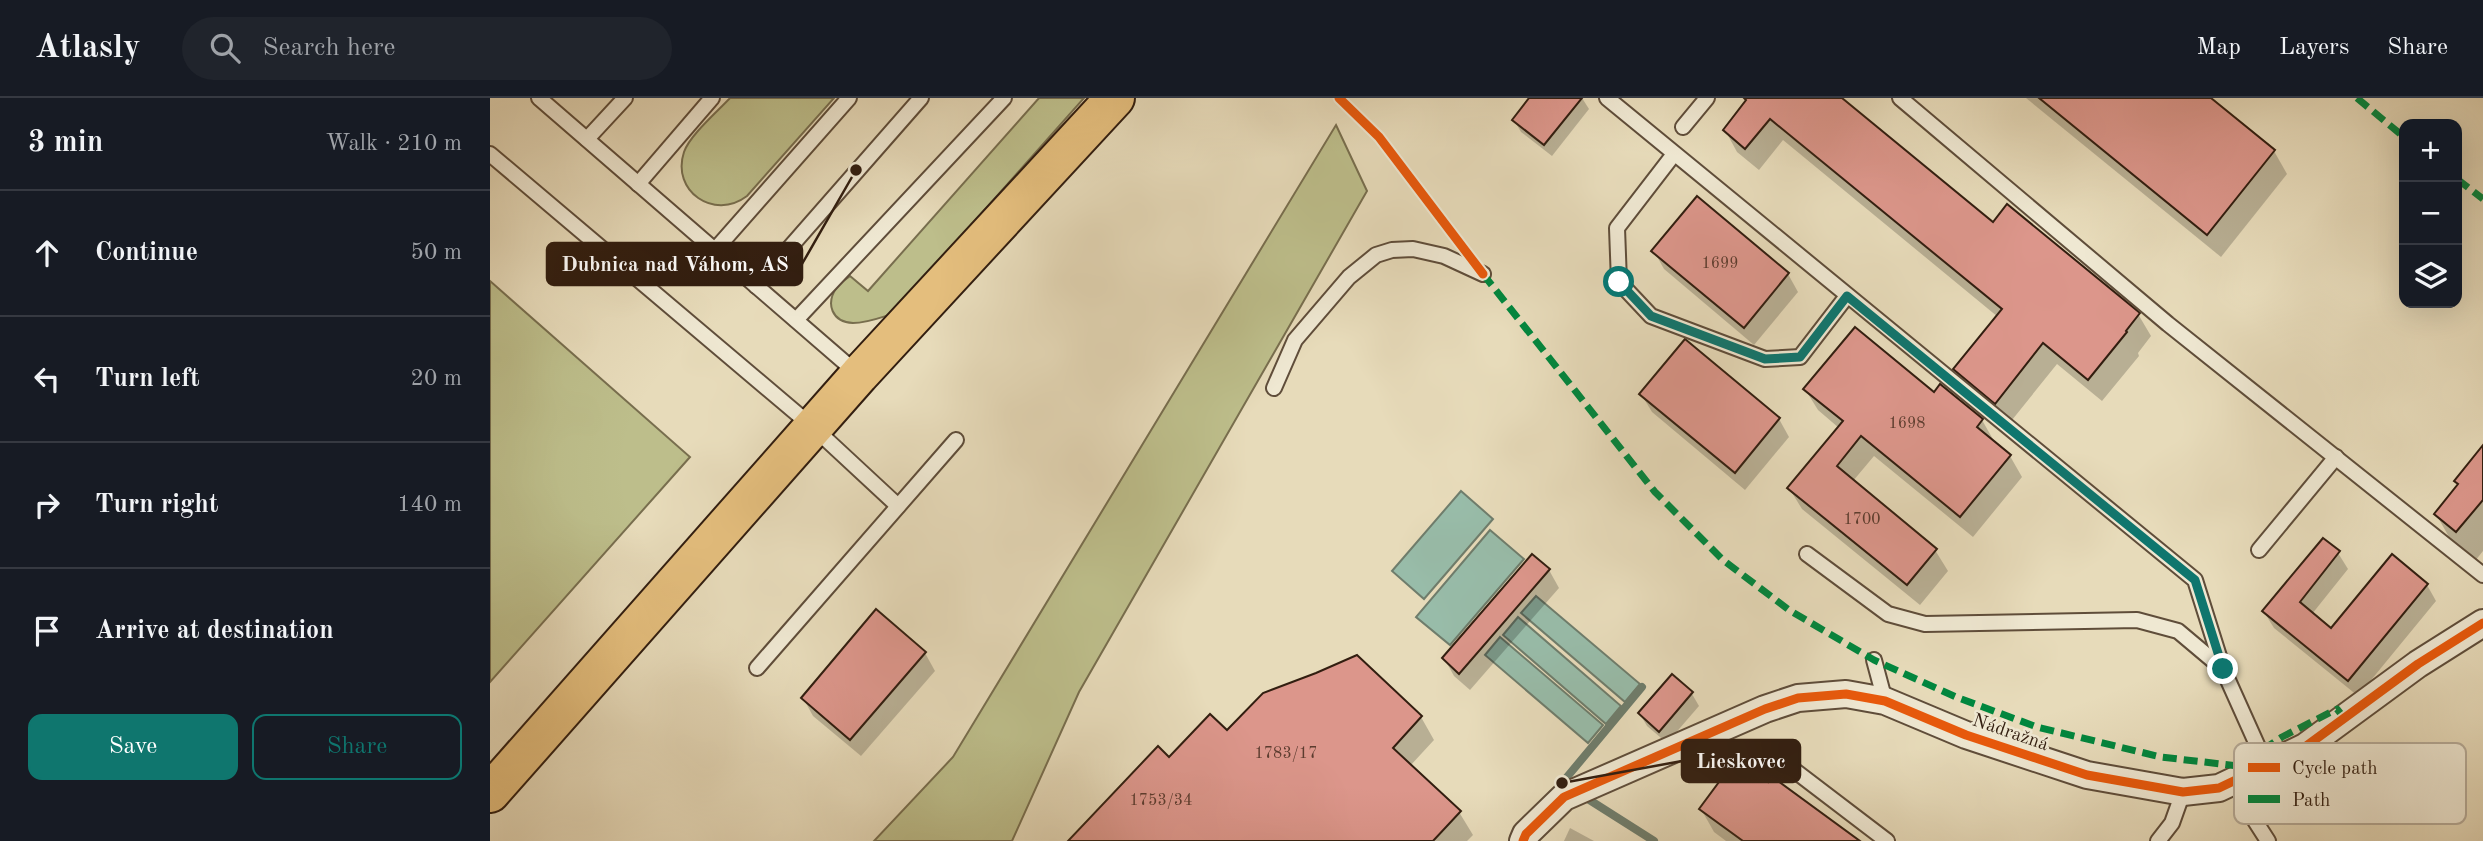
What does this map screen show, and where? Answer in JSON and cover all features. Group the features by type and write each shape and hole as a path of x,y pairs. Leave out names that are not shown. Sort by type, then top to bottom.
{"main road":[{"path":"490,793 859,375 1115,98"}],"street":[{"name":"Nádražná","path":"2310,743 2418,664 2483,622"},
{"name":"Nádražná","path":"1522,841 1526,834 1574,792 1765,709 1798,698 1846,694 1885,701 1966,735 2087,775 2183,792 2219,788 2234,782"}],"lane":[{"path":"539,98 859,375"},
{"path":"587,139 625,98"},
{"path":"638,184 712,98"},
{"path":"715,250 849,98"},
{"path":"756,286 921,98"},
{"path":"796,320 1004,98"},
{"path":"1607,98 2195,580 2223,669 2256,743"},
{"path":"1683,127 1707,98"},
{"path":"1900,98 2168,324 2483,575"},
{"path":"1674,153 1617,228 1619,282 1651,316 1765,359 1800,357 1847,296"},
{"path":"490,154 814,428 898,506"},
{"path":"1274,388 1295,340 1349,277 1376,256 1392,250 1413,249 1444,256 1483,274"},
{"path":"757,668 956,440"},
{"path":"2259,550 2336,457"},
{"path":"1807,554 1888,614 1925,624 2137,620 2178,631 2223,669"},
{"path":"1874,660 1885,701"},
{"path":"1786,764 1887,841"},
{"path":"2158,841 2172,823 2183,792"},
{"path":"2257,824 2268,841"}],"shaded area":[{"path":"730,98 834,98 747,196 734,203 721,205 698,198 690,190 684,179 682,166 687,145"},
{"path":"1039,98 1084,98 892,314 853,323 836,316 831,300 838,286 850,276 868,291"},
{"path":"1336,125 1367,191 1079,692 1012,841 874,841 953,757"},
{"path":"490,281 690,457 490,682"},
{"path":"1461,491 1493,519 1424,599 1392,571"},
{"path":"1490,530 1524,559 1450,645 1416,617"},
{"path":"1536,596 1640,684 1625,702 1521,613"},
{"path":"1518,617 1621,706 1606,724 1503,635"},
{"path":"1500,637 1603,725 1588,743 1485,655"}],"building":[{"path":"1529,98 1582,98 1544,145 1512,120"},
{"path":"1744,98 1842,98 1993,222 2007,204 2140,313 2088,380 2043,343 1995,404 1953,369 2002,309 1770,119 1745,149 1723,130 1746,100"},
{"path":"2039,98 2211,98 2275,150 2207,235"},
{"path":"1697,196 1789,273 1744,328 1651,251"},
{"path":"1855,327 1934,392 1940,384 1983,419 1977,427 2011,455 1960,517 1861,436 1837,466 1937,549 1907,585 1787,488 1843,421 1803,389"},
{"path":"1685,339 1780,418 1735,473 1639,394"},
{"path":"2483,445 2483,500 2456,532 2434,514 2458,484 2454,481"},
{"path":"2323,538 2340,551 2300,602 2331,628 2392,554 2428,584 2348,681 2262,611"},
{"path":"1532,554 1550,569 1459,674 1442,658"},
{"path":"876,609 926,652 850,740 801,698"},
{"path":"1357,655 1422,716 1393,748 1461,811 1433,841 1068,841 1158,746 1169,757 1210,714 1227,730 1263,693"},
{"path":"1672,674 1693,692 1659,732 1638,713"},
{"path":"1736,759 1768,782 1771,776 1860,841 1743,841 1699,809"}],"waterway":[{"path":"1569,788 1562,783 1642,687"},
{"path":"1580,794 1654,841"}],"marked path":[{"path":"2357,98 2399,133"},
{"path":"2461,182 2483,199"},
{"path":"1483,274 1655,492 1723,560 1789,610 1874,660 1956,697 2037,727 2161,757 2234,766"},
{"path":"2273,743 2337,709 2345,719"}],"cycle path":[{"path":"1339,98 1379,137 1483,274"},
{"path":"2310,743 2418,664 2483,623"},
{"path":"1523,841 1526,834 1564,797 1765,709 1798,698 1846,694 1885,701 1966,735 2087,775 2183,792 2219,788 2234,781"}],"place":[{"name":"Dubnica nad Váhom, AS","path":"856,170"},
{"name":"Lieskovec","path":"1562,783"}],"route":[{"path":"1619,282 1651,316 1765,359 1800,357 1847,296 2195,580 2223,669"}]}
